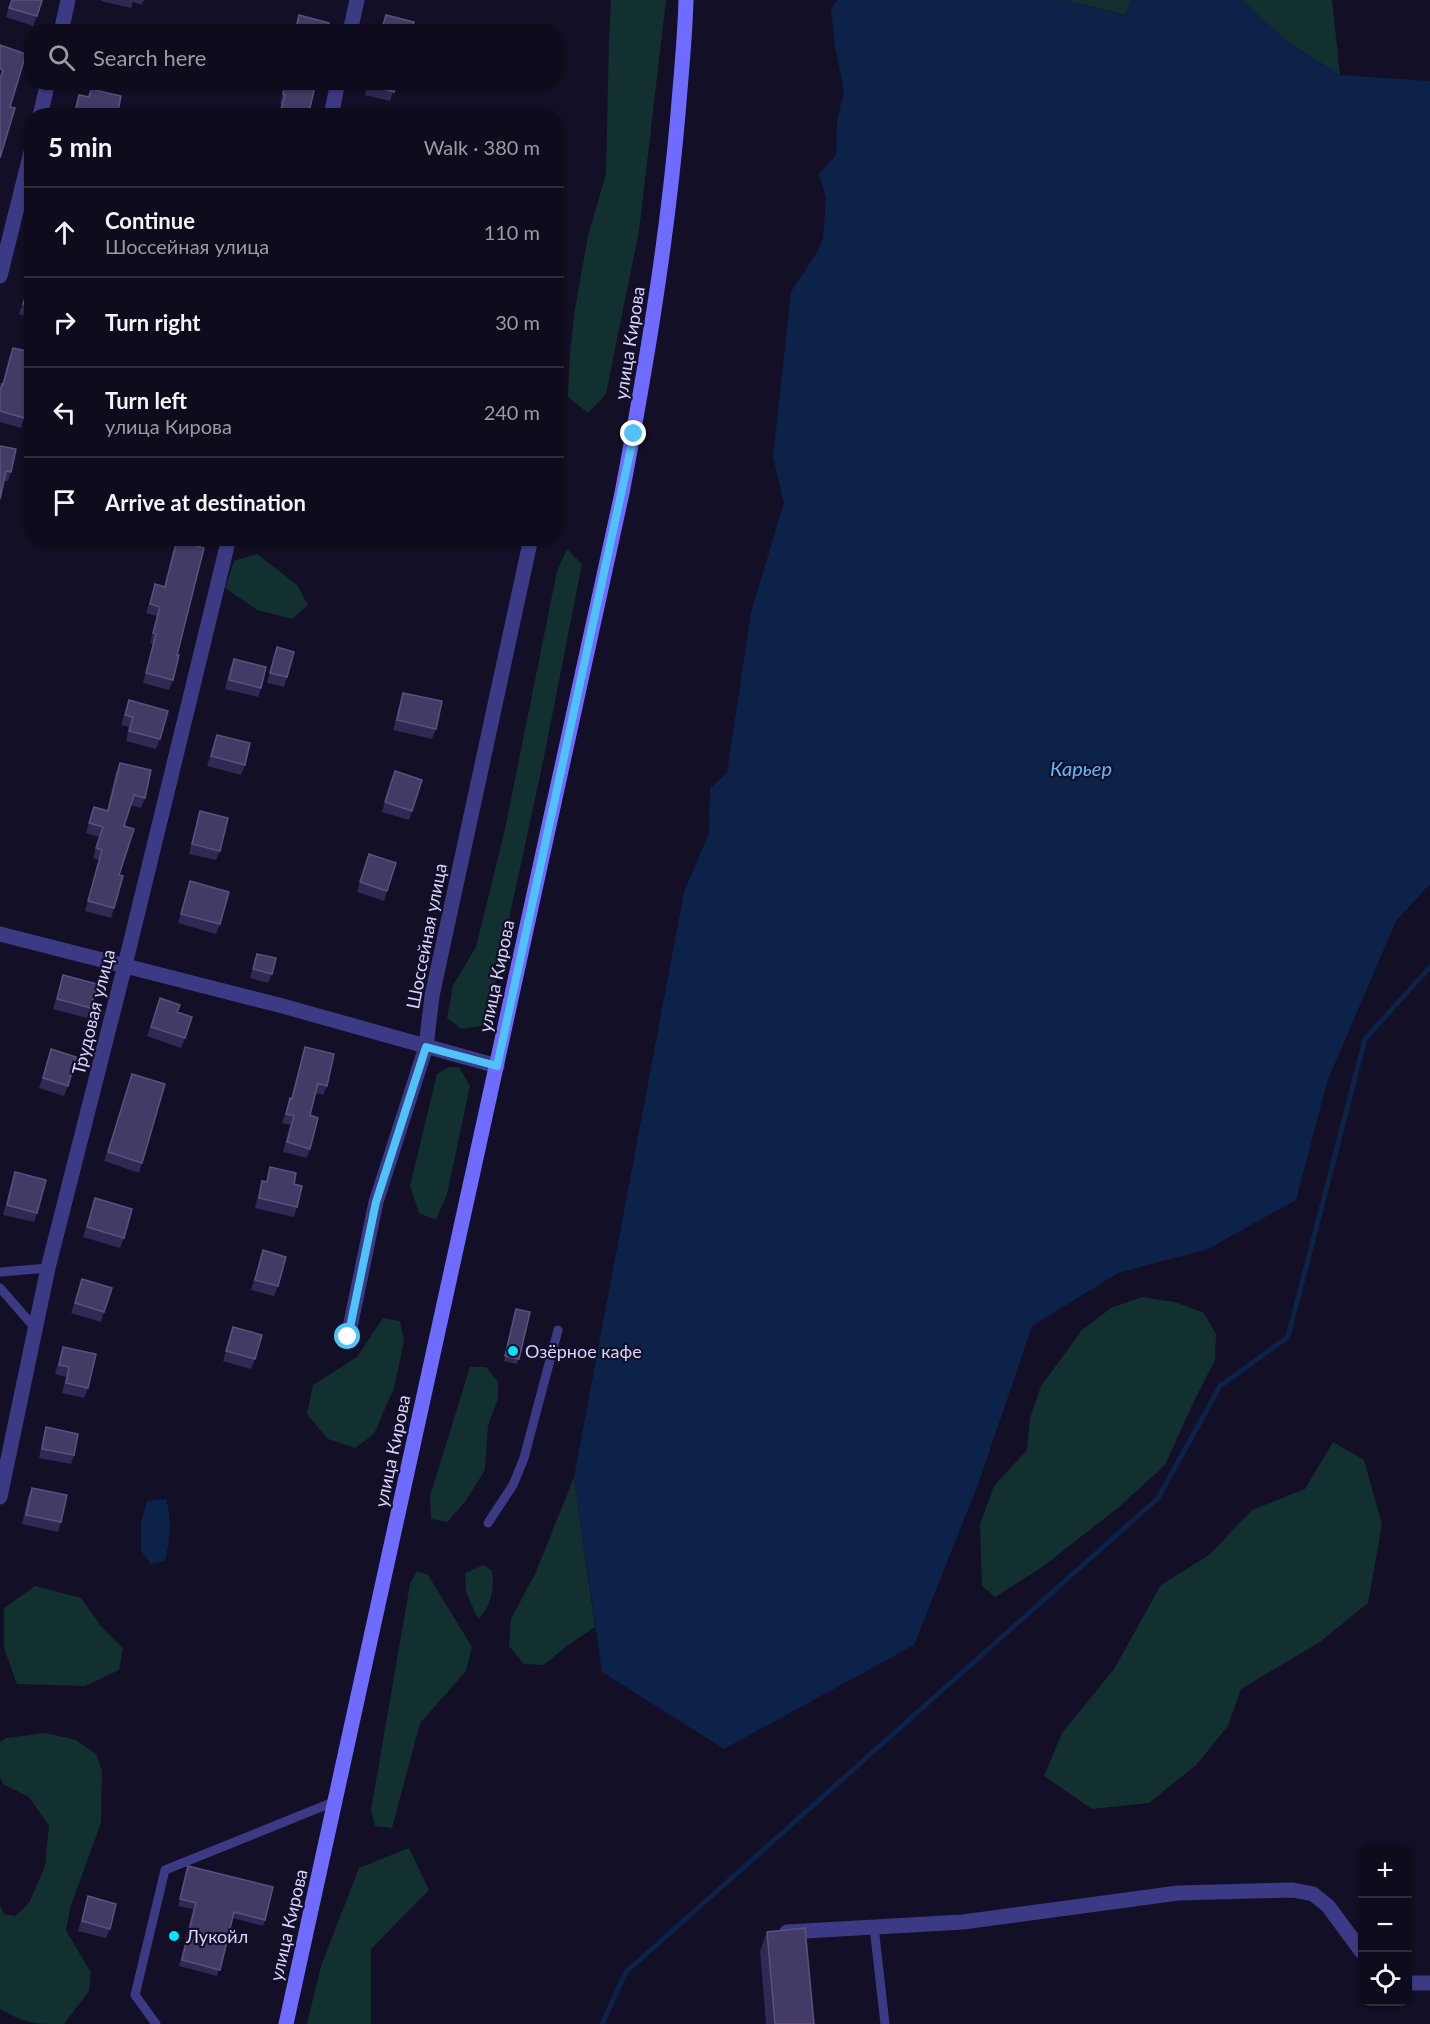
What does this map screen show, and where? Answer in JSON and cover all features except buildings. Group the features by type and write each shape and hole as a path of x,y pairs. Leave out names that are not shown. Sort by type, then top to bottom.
{"main road":[{"name":"улица Кирова","path":"286,2024 622,493 661,272 674,151 686,0"}],"street":[{"path":"62,24 68,0"},
{"path":"352,24 357,0"},
{"path":"42,108 46,90"},
{"path":"333,108 336,90"},
{"path":"0,276 24,180"},
{"name":"Трудовая улица","path":"0,1497 48,1268 125,965 227,546"},
{"name":"Шоссейная улица","path":"348,1337 376,1202 426,1047 432,996 529,546"},
{"path":"0,934 279,1005 497,1066"},
{"path":"772,1933 963,1922 1178,1893 1293,1890 1313,1894 1328,1906 1358,1947"},
{"path":"1412,1983 1430,1983"}],"lane":[{"path":"0,1272 48,1268"},
{"path":"0,1288 35,1328"},
{"path":"488,1523 513,1485 524,1458 558,1330"},
{"path":"156,2024 135,1995 165,1870 336,1801"},
{"path":"874,1927 885,2024"}],"green space":[{"path":"611,0 666,0 639,231 606,394 588,413 568,397 570,352 588,236 606,174"},
{"path":"1064,0 1131,0 1126,15"},
{"path":"1242,0 1332,0 1340,75 1285,40"},
{"path":"567,549 582,564 543,762 486,1025 461,1029 447,1018 453,985 476,947 505,829 557,571"},
{"path":"257,554 297,585 308,605 292,619 257,610 225,588 234,561"},
{"path":"449,1067 459,1067 470,1086 447,1194 436,1220 419,1213 410,1186 437,1074"},
{"path":"1142,1297 1175,1302 1204,1313 1216,1334 1215,1360 1165,1465 1119,1507 1041,1568 995,1597 982,1586 980,1524 994,1486 1027,1450 1030,1418 1041,1386 1082,1330 1111,1308"},
{"path":"383,1318 400,1321 404,1341 394,1388 374,1434 355,1448 328,1439 307,1414 313,1385 357,1357"},
{"path":"470,1367 486,1367 498,1382 498,1399 488,1425 485,1470 465,1502 447,1522 431,1519 430,1496"},
{"path":"1333,1442 1364,1460 1382,1524 1368,1603 1320,1642 1241,1689 1228,1726 1196,1765 1149,1803 1092,1809 1044,1776 1062,1733 1114,1669 1161,1585 1209,1555 1252,1510 1305,1489"},
{"path":"574,1477 595,1627 544,1665 524,1664 509,1646 511,1619 536,1572"},
{"path":"484,1565 492,1571 493,1584 489,1603 478,1619 466,1592 465,1573"},
{"path":"417,1571 428,1575 472,1647 466,1671 420,1723 392,1828 375,1826 371,1810 410,1584"},
{"path":"35,1586 81,1598 100,1625 123,1648 119,1670 85,1686 17,1684 4,1648 4,1608"},
{"path":"46,1733 76,1740 96,1754 102,1771 101,1823 71,1905 66,1930 91,1973 89,1991 64,2024 30,2022 0,2009 0,1905 4,1914 15,1916 29,1903 45,1866 49,1826 29,1797 3,1784 0,1777 0,1742 6,1738"},
{"path":"409,1848 429,1890 371,1949 371,2024 307,2024 321,1966 359,1868"}],"water":[{"name":"Карьер","path":"837,0 1064,0 1125,15 1131,0 1242,0 1285,40 1340,75 1430,81 1430,884 1396,921 1327,1082 1296,1200 1208,1249 1118,1273 1032,1326 979,1482 914,1645 724,1749 602,1672 574,1477 684,892 709,833 710,788 727,773 751,612 784,503 773,457 791,292 816,254 823,238 826,198 819,174 836,155 837,120 844,92 831,9"},
{"path":"166,1499 170,1530 165,1561 151,1564 141,1551 141,1523 147,1501"}],"waterway":[{"path":"602,2024 626,1972 1158,1498 1220,1386 1288,1337 1365,1039 1430,967"}],"place":[{"name":"Озёрное кафе","path":"513,1351"},
{"name":"Лукойл","path":"174,1936"}],"route":[{"path":"348,1337 376,1202 426,1047 497,1066 634,434"}]}
